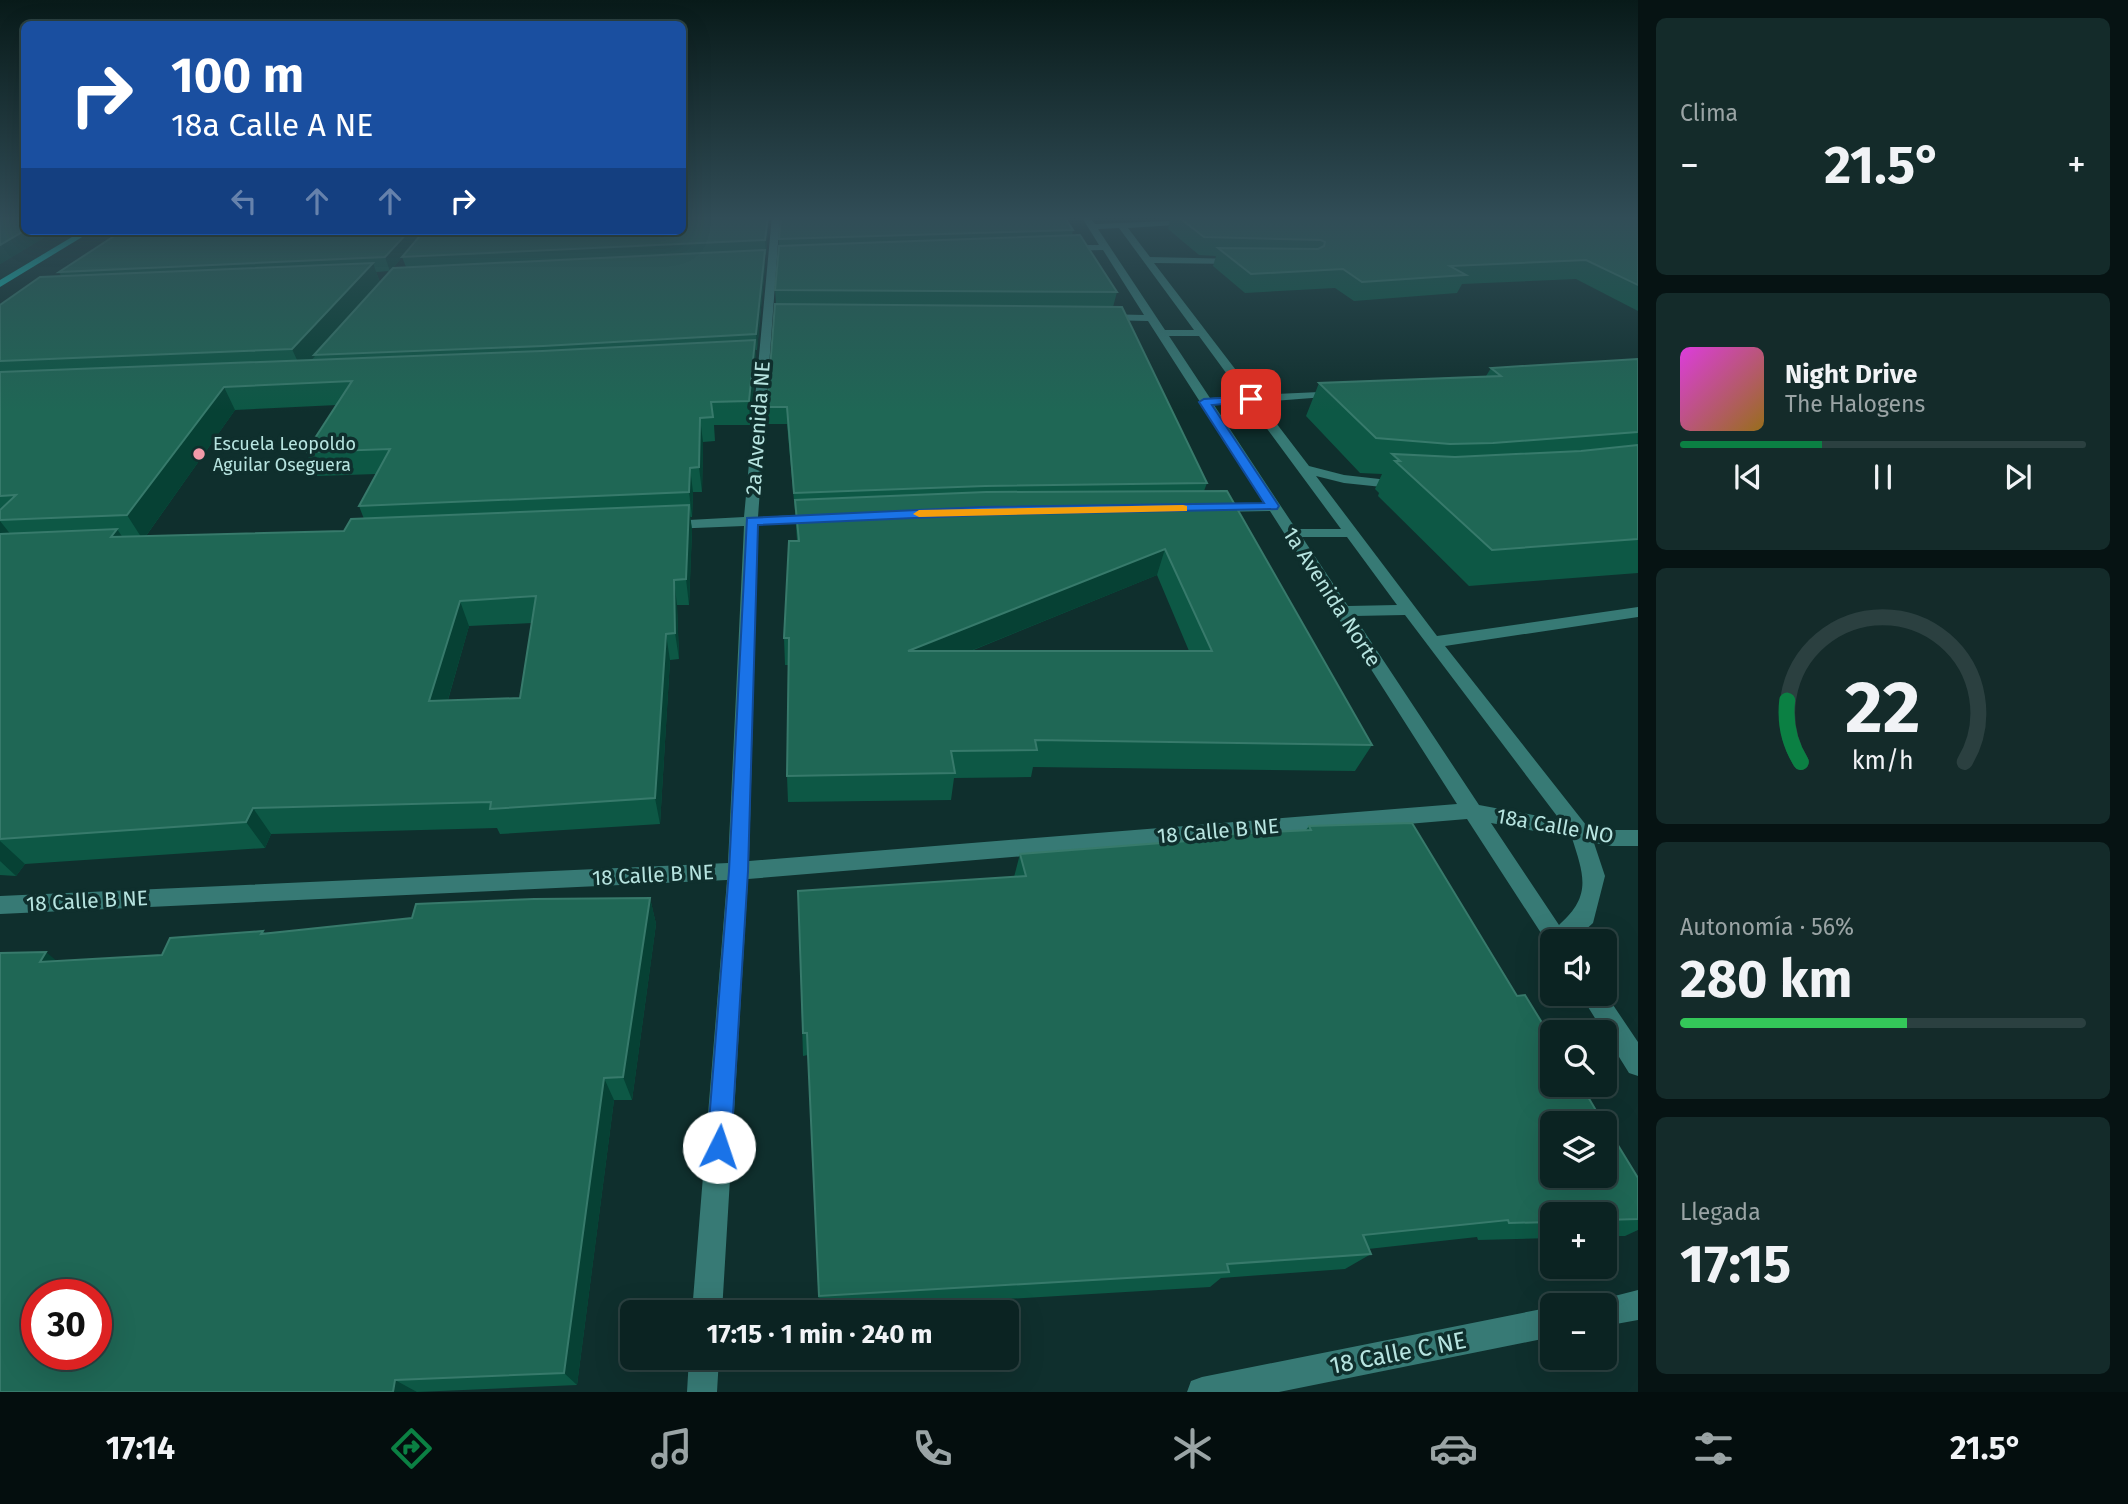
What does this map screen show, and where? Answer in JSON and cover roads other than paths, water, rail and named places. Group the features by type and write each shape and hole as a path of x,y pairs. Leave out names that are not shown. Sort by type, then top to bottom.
{"street":[{"name":"2a Avenida NE","path":"708,1300 738,871 756,355 773,315 774,281"},
{"name":"1a Avenida Norte","path":"1128,281 1204,402 1550,929"},
{"path":"1164,281 1408,610 1579,830 1595,876 1585,916 1571,929"},
{"path":"1096,317 1151,318"},
{"path":"1161,333 1202,333"},
{"path":"1204,402 1348,393"},
{"path":"1303,469 1344,479 1392,485 1417,484"},
{"path":"1199,508 1273,506"},
{"path":"655,525 833,517"},
{"path":"1291,533 1351,533"},
{"path":"1341,611 1408,610"},
{"path":"1433,642 1638,612"},
{"name":"18 Calle B NE","path":"0,905 738,871 1472,811"},
{"name":"18a Calle NO","path":"1472,811 1612,838 1638,838"},
{"path":"1600,1006 1638,1064"},
{"path":"1617,1309 1638,1305"},
{"name":"18 Calle C NE","path":"1202,1392 1540,1324"},
{"path":"702,1392 703,1370"}],"place":[{"name":"Escuela Leopoldo Aguilar Oseguera","path":"199,454"}]}
